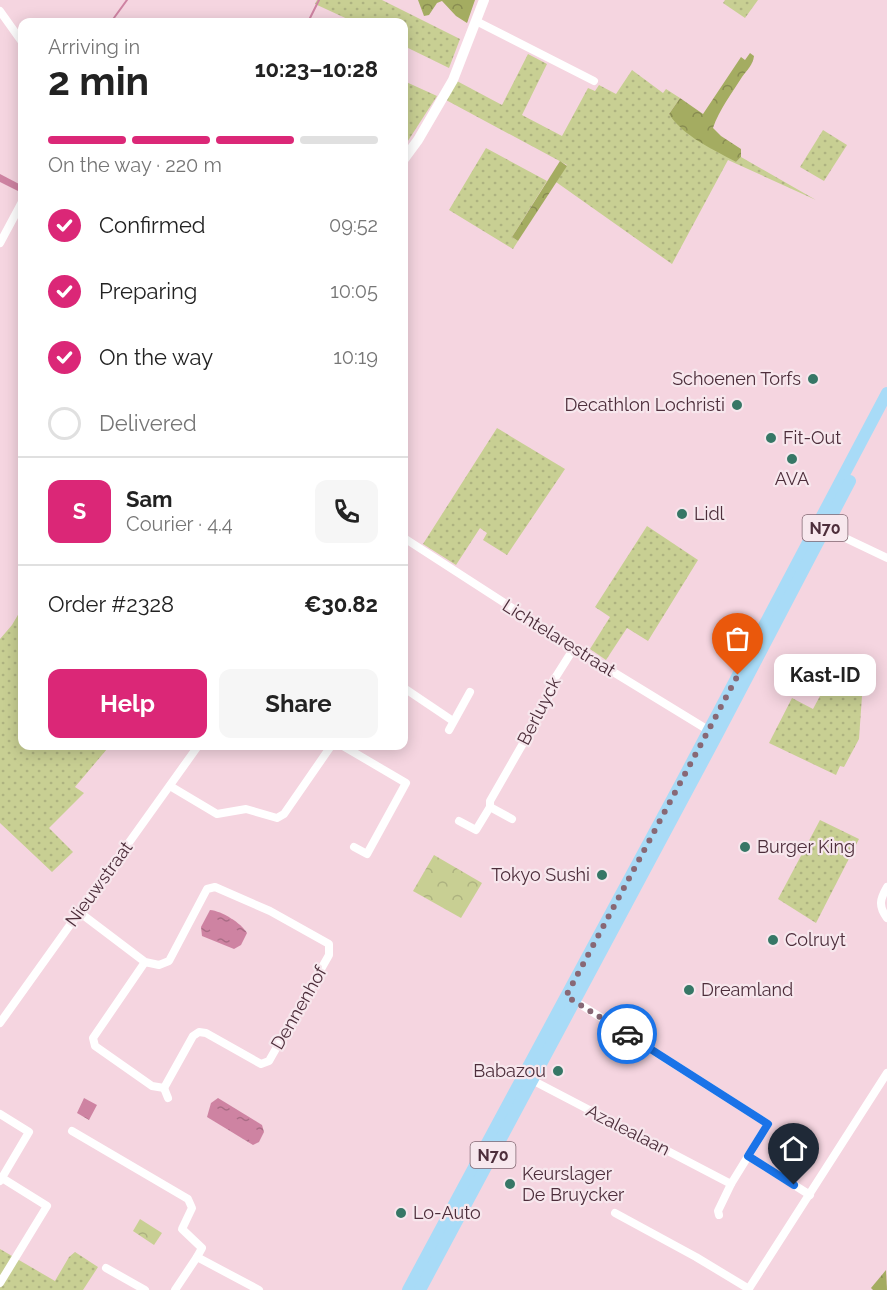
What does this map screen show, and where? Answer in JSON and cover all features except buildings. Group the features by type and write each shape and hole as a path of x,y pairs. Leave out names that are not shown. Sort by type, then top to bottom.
{"main road":[{"name":"N70","path":"420,1290 570,999 821,527 887,393"},
{"name":"N70","path":"821,527 887,411"},
{"name":"N70","path":"408,1290 529,1078"}],"street":[{"path":"408,154 453,80 484,0"},
{"path":"0,11 18,36"},
{"path":"476,21 594,81"},
{"path":"0,243 18,209"},
{"path":"821,527 887,558"},
{"name":"Lichtelarestraat","path":"408,541 574,648 713,733"},
{"name":"Berluyck","path":"459,821 476,830 490,807 490,801 548,700 550,686 574,648"},
{"path":"408,691 451,725 470,692"},
{"name":"Nieuwstraat","path":"0,1023 195,750"},
{"path":"170,786 217,814 246,809 277,818 284,814 328,750"},
{"path":"350,750 406,783 367,854 354,846"},
{"path":"490,807 512,819"},
{"name":"Dennenhof","path":"146,962 159,965 169,961 207,889 215,887 270,911 329,944 329,955 269,1061 261,1064 206,1033 199,1032 193,1036 165,1088"},
{"path":"887,887 880,904 887,918"},
{"path":"79,912 146,962 93,1038 95,1046 152,1086 165,1088 168,1098"},
{"path":"570,999 768,1124 731,1184 718,1211 719,1215"},
{"path":"615,1213 696,1257 748,1289 887,1073"},
{"name":"Azalealaan","path":"529,1078 731,1184"},
{"path":"0,1114 29,1132 1,1180 47,1206 0,1283"},
{"path":"72,1131 188,1199 192,1208 182,1229 202,1248 176,1290"},
{"path":"748,1156 810,1195"},
{"path":"197,1257 259,1290"},
{"path":"106,1268 145,1290"}],"green space":[{"path":"317,0 382,0 460,39 449,68 408,48 408,18 345,18 315,4"},
{"path":"418,0 475,0 467,23 456,16 442,1 437,3 429,15 424,16"},
{"path":"725,0 758,0 745,18 723,3"},
{"path":"750,53 754,56 752,62 726,102 713,128 741,149 741,157 736,162 691,136 669,114 680,98 703,114 741,57 745,60"},
{"path":"528,54 547,64 522,115 562,136 588,88 595,91 599,85 616,94 632,70 663,93 666,89 680,98 669,114 736,162 741,157 816,200 728,160 672,264 556,182 567,165 446,100 455,80 502,105"},
{"path":"408,83 437,96 408,141"},
{"path":"823,130 847,145 824,181 800,167"},
{"path":"486,148 547,181 512,237 518,241 513,249 449,210"},
{"path":"560,161 567,166 518,241 512,237"},
{"path":"497,428 565,469 507,555 483,540 487,533 480,528 456,565 423,544"},
{"path":"647,526 698,560 648,641 627,628 606,660 590,649 610,617 595,607"},
{"path":"18,615 18,750 106,750 75,787 84,793 49,828 73,852 52,872 0,823 0,639"},
{"path":"828,681 862,696 859,739 844,767 840,766 836,775 769,743 792,698 813,709"},
{"path":"820,820 859,839 816,923 778,899"},
{"path":"434,855 482,883 461,918 413,891"},
{"path":"140,1219 162,1233 154,1245 133,1231"},
{"path":"0,1249 55,1281 69,1257 75,1252 98,1267 83,1290 0,1290"},
{"path":"886,1270 887,1290 873,1290 871,1288"}],"water":[{"path":"0,174 18,183 18,191 0,182"},
{"path":"210,910 225,915 244,929 247,933 241,945 234,949 202,936 201,927"},
{"path":"84,1098 97,1105 89,1120 77,1113"},
{"path":"218,1098 262,1125 264,1132 259,1142 253,1145 207,1117 211,1103"}],"waterway":[{"path":"114,18 127,0"},
{"path":"310,18 319,0"}],"way so far":[{"path":"627,1034 566,996 738,675"}],"place":[{"name":"Schoenen Torfs","path":"813,379"},
{"name":"Decathlon Lochristi","path":"737,405"},
{"name":"Fit-Out","path":"771,438"},
{"name":"AVA","path":"792,459"},
{"name":"Lidl","path":"682,514"},
{"name":"Kast-ID","path":"738,675"},
{"name":"Burger King","path":"745,847"},
{"name":"Tokyo Sushi","path":"602,875"},
{"name":"Colruyt","path":"773,940"},
{"name":"Dreamland","path":"689,990"},
{"name":"Babazou","path":"558,1071"},
{"name":"Keurslager De Bruycker","path":"510,1184"},
{"name":"Lo-Auto","path":"401,1213"}],"route":[{"path":"627,1034 768,1124 748,1156 794,1185"}]}
